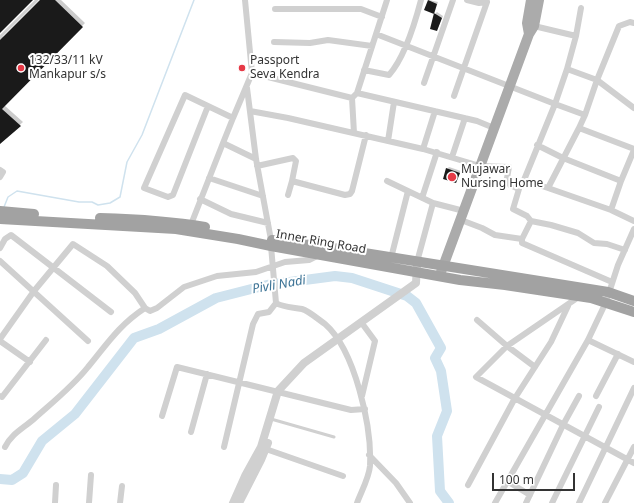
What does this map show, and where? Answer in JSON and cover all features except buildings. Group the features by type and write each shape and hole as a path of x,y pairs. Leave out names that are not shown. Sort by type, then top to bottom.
{"highway":[{"name":"Inner Ring Road","path":"1,214 134,218 271,243 320,254 417,267 444,266 609,292 634,301"},
{"name":"Inner Ring Road","path":"1,214 13,219 190,228"},
{"name":"Inner Ring Road","path":"271,243 392,258 439,276 580,296 609,292 634,312"}],"main road":[{"path":"531,0 526,23 532,30"},
{"path":"439,276 444,266 509,87 532,30 540,0"}],"street":[{"path":"190,228 200,199 252,73 246,0"},
{"path":"354,133 354,96 387,0"},
{"path":"364,70 389,74 396,66 421,0"},
{"path":"424,83 454,0"},
{"path":"454,96 487,2 484,1 479,3 467,0"},
{"path":"581,8 576,36 567,69 524,180 519,189 513,208 527,216 531,221 552,224 578,233 594,243 625,250"},
{"path":"275,9 361,9 382,17"},
{"path":"548,188 585,115 597,80 619,26 630,22 634,23"},
{"path":"532,30 576,36"},
{"path":"376,34 509,87 585,115"},
{"path":"274,42 310,43 328,40 372,46"},
{"path":"567,69 597,80 634,108"},
{"path":"252,73 354,96 394,102 465,118 494,128"},
{"path":"224,447 253,324 258,314 268,312 276,303 271,243 246,86"},
{"path":"208,106 173,195 168,197 144,188 186,95 233,118"},
{"path":"388,141 394,102"},
{"path":"250,111 437,152 480,166 510,167 507,178 510,185 519,189"},
{"path":"423,149 435,112"},
{"path":"452,157 465,118"},
{"path":"579,128 634,149 610,210"},
{"path":"292,181 345,195 350,194 366,136"},
{"path":"223,143 257,162 293,158 296,160 288,195"},
{"path":"537,145 563,158 621,180"},
{"path":"422,198 437,152"},
{"path":"0,170 3,172 0,178"},
{"path":"209,178 263,196"},
{"path":"524,180 610,210 634,221"},
{"path":"386,181 462,215 495,236 522,239"},
{"path":"392,258 408,191"},
{"path":"200,199 231,214 268,223"},
{"path":"239,503 264,448 277,395 304,363 416,283 417,267 433,203"},
{"path":"531,221 522,239 522,243 609,292"},
{"path":"496,503 588,340 625,250 632,241 634,229"},
{"path":"0,248 5,239 11,236 54,266 111,312"},
{"path":"30,362 0,340 34,291 73,244 107,266 136,293 145,308 150,310 156,308 184,287 217,276 256,272 272,268 285,262 309,260 320,254"},
{"path":"0,261 88,341"},
{"path":"580,296 569,305 507,346 476,377 634,463"},
{"path":"276,303 284,308 304,310 326,325 342,345 368,418 370,467 357,503"},
{"path":"468,485 515,398 550,342 569,305"},
{"path":"5,447 9,438 60,396 88,368 108,341 125,322 145,308"},
{"path":"477,320 507,346 535,367"},
{"path":"361,322 375,341 362,398"},
{"path":"1,398 46,340"},
{"path":"588,340 634,362"},
{"path":"596,396 618,354"},
{"path":"162,416 177,366 240,382 277,395 351,410 365,409"},
{"path":"191,432 207,374"},
{"path":"579,503 634,388"},
{"path":"526,503 563,425 579,396"},
{"path":"552,503 599,408"},
{"path":"605,503 634,447"},
{"path":"264,448 343,476"},
{"path":"233,503 245,476 264,448"},
{"path":"370,455 396,483 410,503"},
{"path":"89,503 91,474"},
{"path":"507,482 530,495"},
{"path":"55,503 56,485"},
{"path":"120,503 122,486"}],"lane":[{"path":"0,37 37,0"},
{"path":"271,419 334,437"}],"waterway":[{"path":"4,207 8,197 17,191 79,202 92,202 98,205 110,203 120,197 127,162 142,135 194,0"},
{"name":"Pivli Nadi","path":"0,479 12,480 23,473 42,441 75,414 134,338 159,329 216,298 267,285 335,276 352,278 407,296 416,303 441,348 435,358 441,371 447,411 437,436 440,491 449,503"}],"place":[{"name":"132/33/11 kV Mankapur s/s","path":"21,68"},
{"name":"Passport Seva Kendra","path":"242,68"},
{"name":"Mujawar Nursing Home","path":"452,177"}]}
